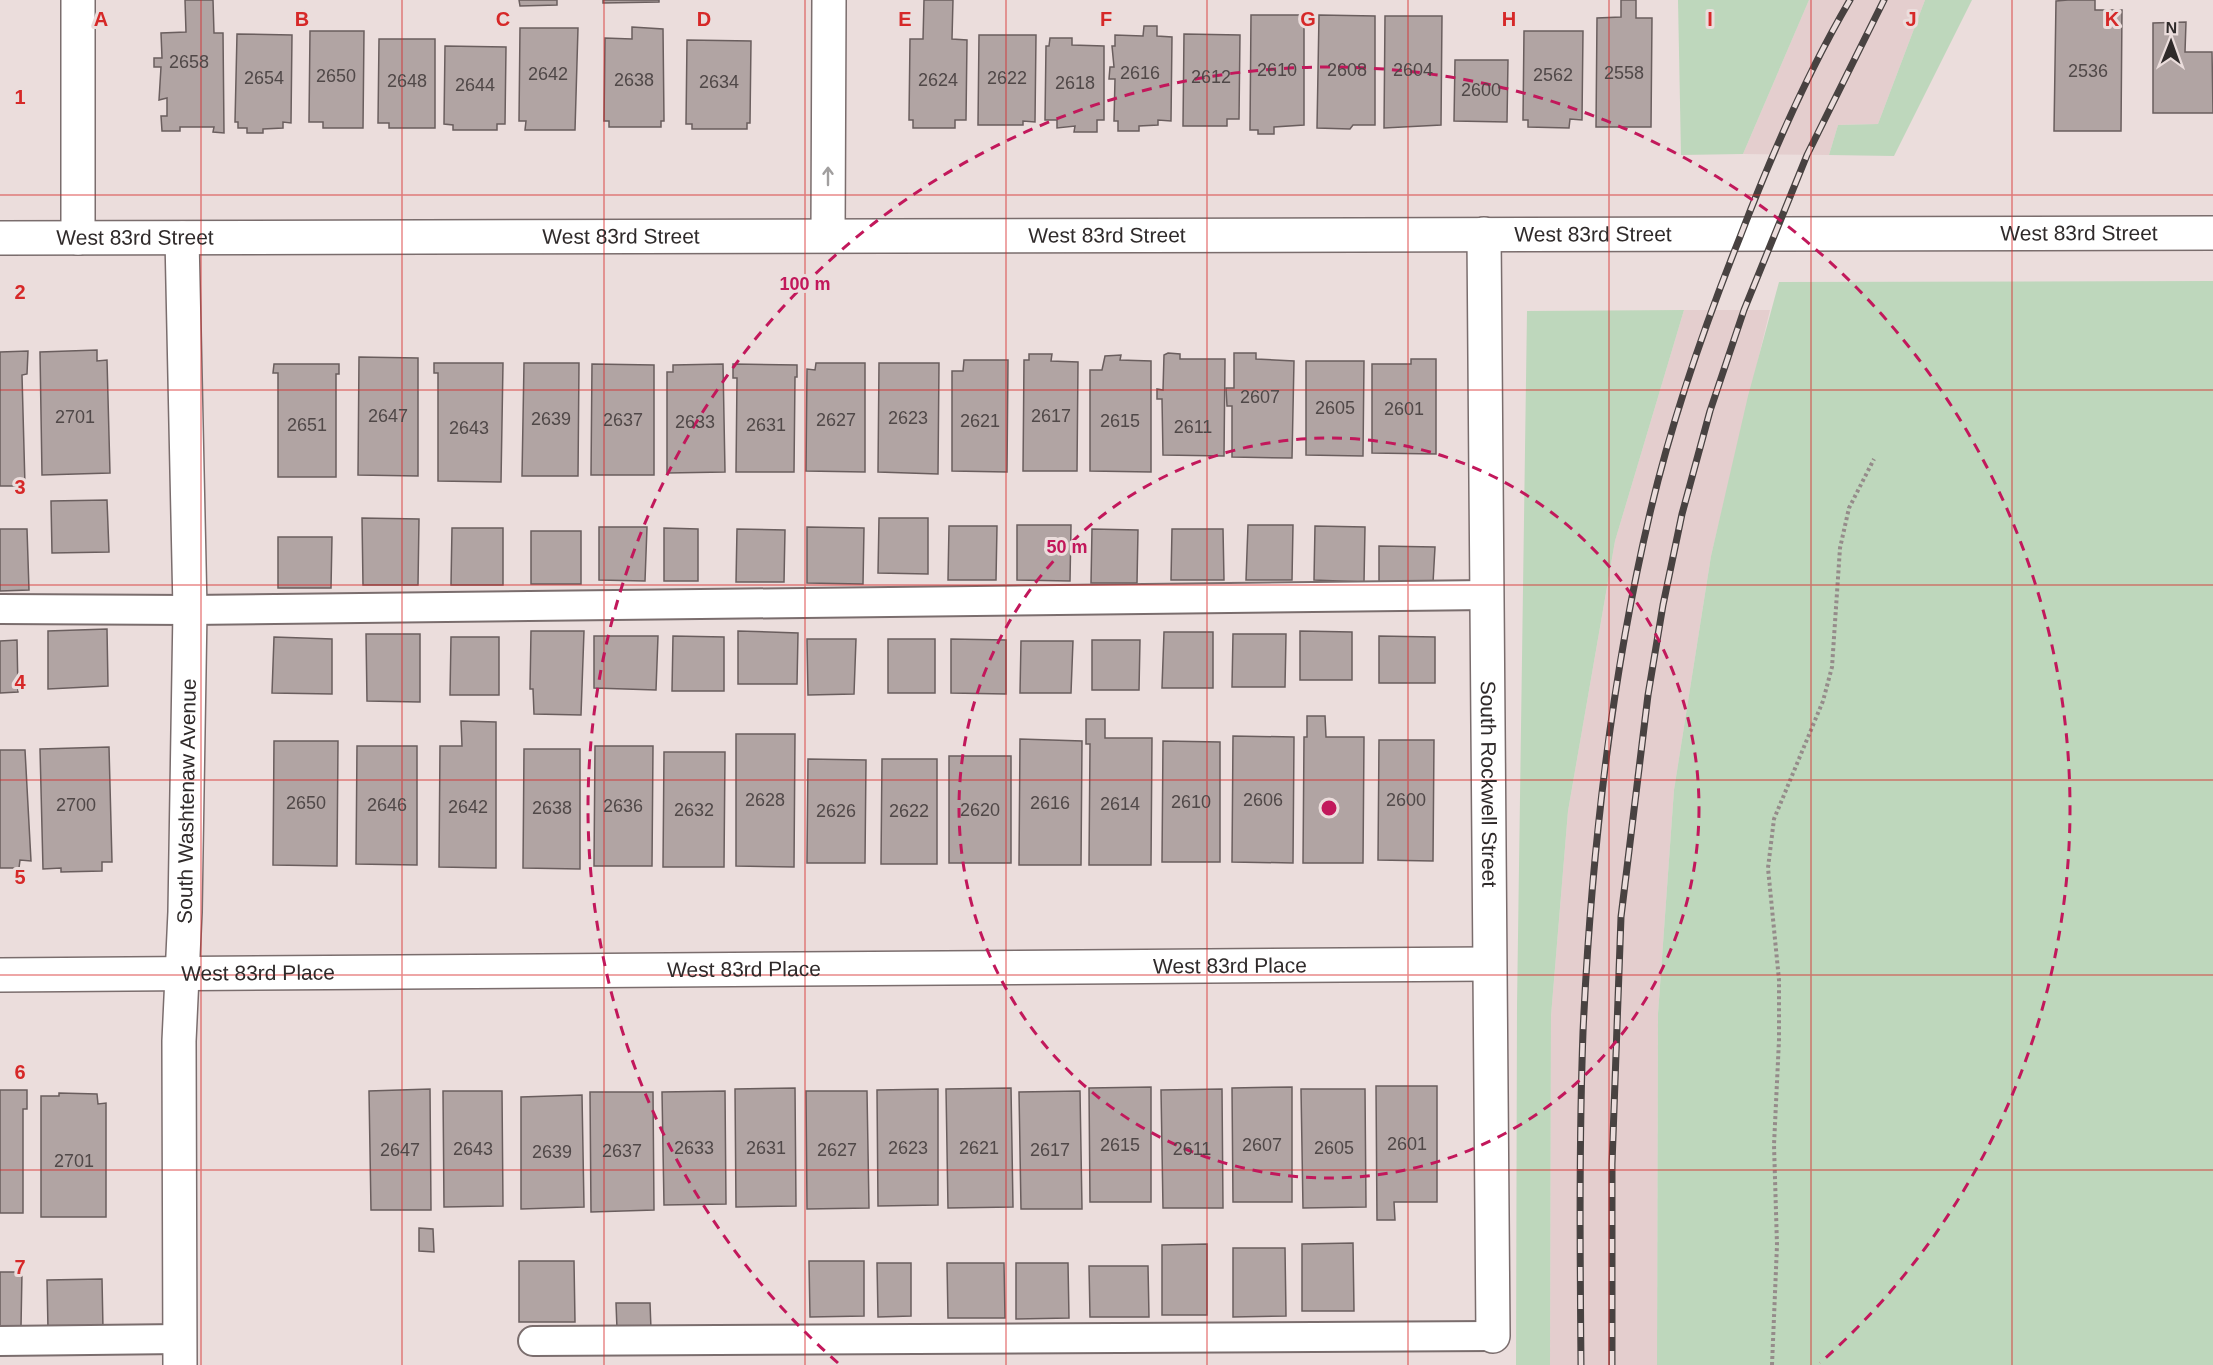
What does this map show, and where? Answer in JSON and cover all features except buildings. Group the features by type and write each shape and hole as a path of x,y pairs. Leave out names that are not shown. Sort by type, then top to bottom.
{"street":[{"path":"78,0 78,238"},
{"path":"828,235 829,0"},
{"name":"West 83rd Street","path":"0,238 2213,233"},
{"name":"South Rockwell Street","path":"1484,234 1493,1336"},
{"name":"South Washtenaw Avenue","path":"180,1352 179,1041 190,610 182,237"},
{"name":"West 83rd Place","path":"0,975 1489,964"}],"lane":[{"path":"0,609 190,610 1487,595"},
{"path":"533,1341 1493,1336"},
{"path":"0,1341 180,1352"}],"path":[{"path":"1772,1365 1778,1234 1774,1145 1779,1040 1779,980 1768,868 1774,819 1823,701 1833,667 1840,548 1850,508 1874,459"}],"shaded area":[{"path":"1809,0 1925,0 1878,124 1838,125 1829,155 1743,154"},
{"path":"1684,310 1770,310 1711,556 1674,790 1658,1014 1657,1365 1550,1365 1551,1016 1568,811 1615,541"}],"green space":[{"path":"1678,0 1809,0 1743,154 1681,155"},
{"path":"1925,0 1972,0 1894,156 1829,155 1838,125 1878,124"},
{"path":"2213,281 2213,1365 1657,1365 1658,1014 1674,790 1711,556 1748,396 1779,282"},
{"path":"1684,310 1615,541 1568,811 1551,1016 1550,1365 1516,1365 1517,1006 1527,311"}],"railway":[{"path":"1581,1365 1581,1115 1583,1032 1591,901 1613,706 1636,577 1668,443 1714,305 1790,116 1850,0"},
{"path":"1612,1365 1612,1164 1621,917 1648,695 1663,605 1682,514 1710,411 1744,310 1807,155 1884,0"}]}
